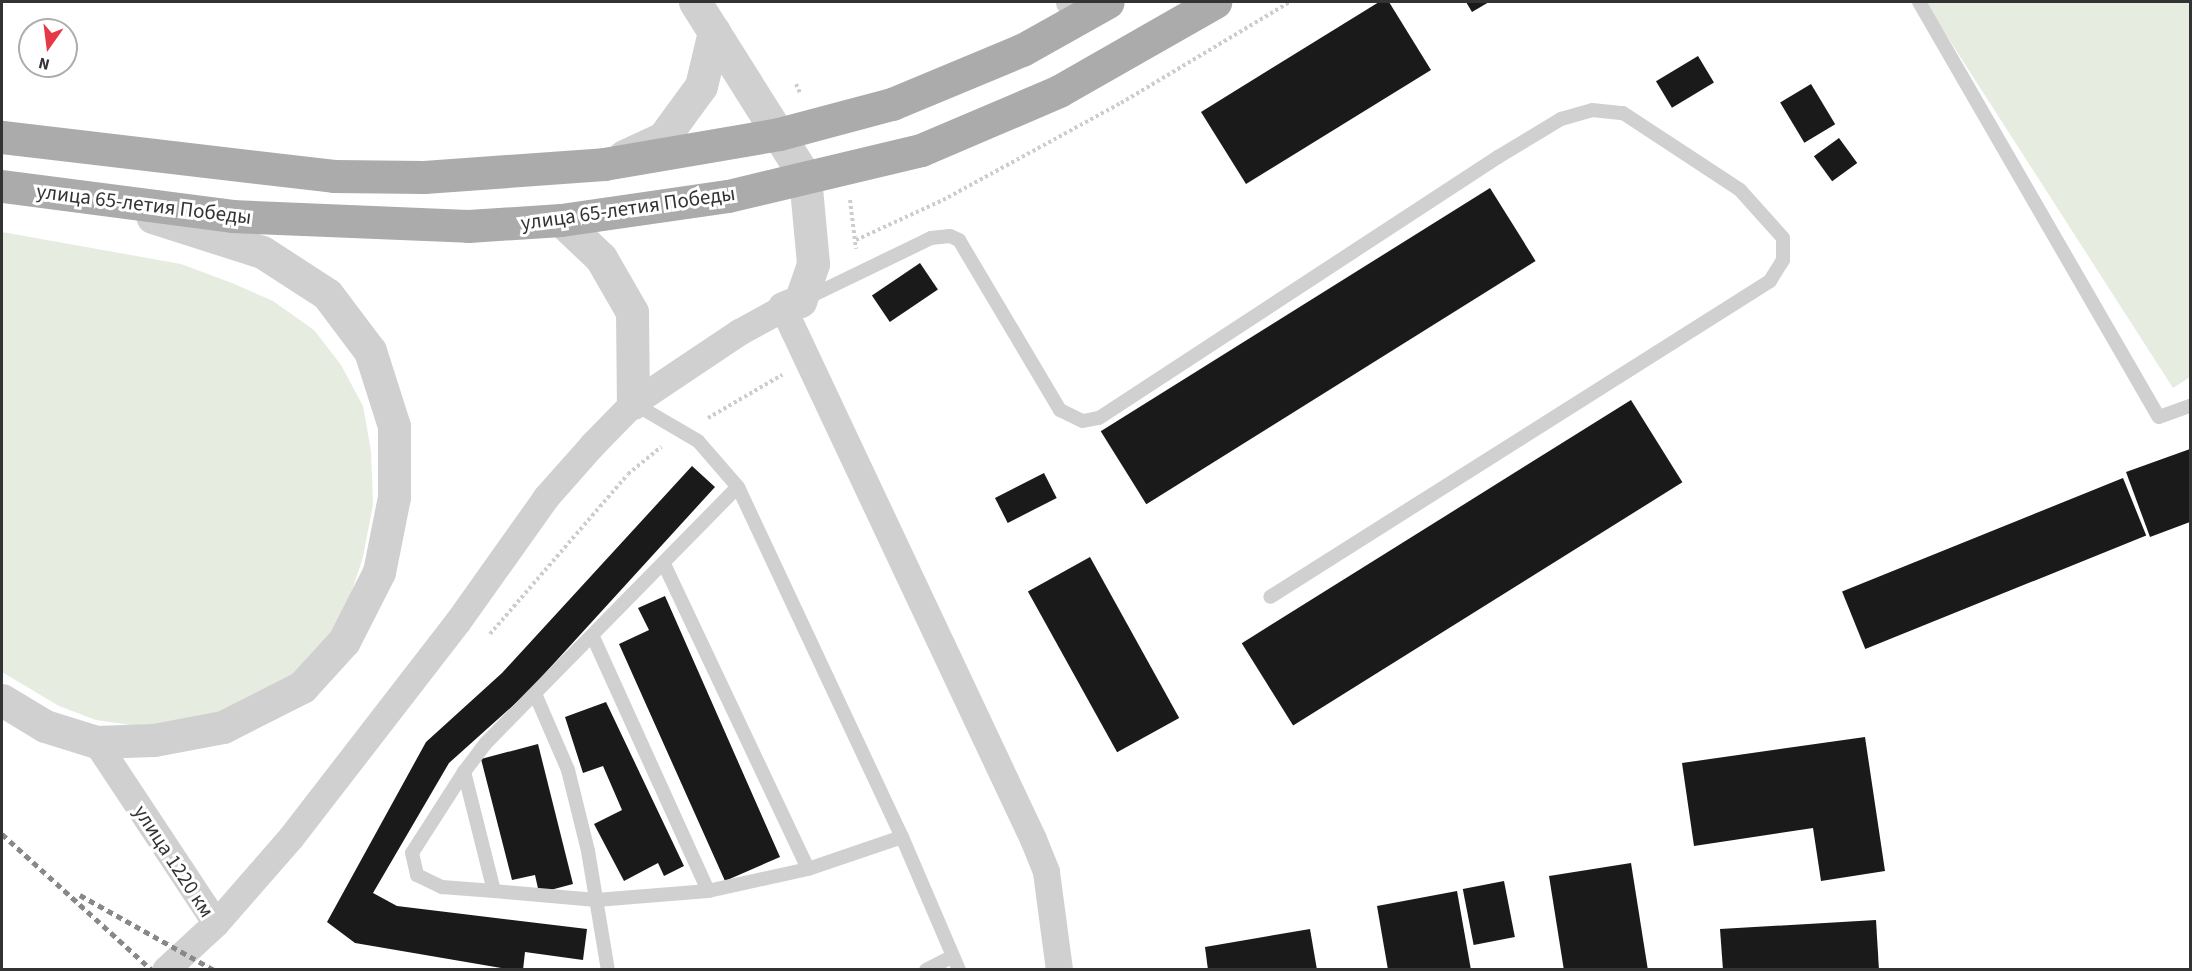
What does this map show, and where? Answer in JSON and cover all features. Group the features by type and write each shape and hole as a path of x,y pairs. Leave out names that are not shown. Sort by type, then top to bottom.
{"main road":[{"name":"улица 65-летия Победы","path":"2,186 48,194 232,216 468,225 561,220 728,196 921,150 1059,90 1215,2"},
{"path":"2,137 334,176 424,177 604,164 779,134 892,104 1022,50 1091,3"}],"street":[{"path":"216,923 291,837 458,621 546,497 633,403 739,332 791,305 813,264 805,177 695,2"},
{"path":"604,164 663,138 701,86 714,32"},
{"path":"2,700 45,726 96,742 154,740 223,727 302,687 344,641 379,572 394,496 394,426 370,351 327,294 251,248 186,224 48,194"},
{"path":"561,220 601,258 632,312 633,403"},
{"path":"791,305 806,361 1046,872 1059,969"},
{"name":"улица 1220 км","path":"96,742 216,923 165,969"}],"lane":[{"path":"1919,2 2159,417 2190,406"},
{"path":"791,305 931,238 950,236 960,240 1060,410 1083,422 1099,418 1498,157 1561,119 1593,110 1623,113 1740,190 1784,238 1783,260 1770,280 1270,597"},
{"path":"633,403 698,441 738,487 902,837 956,963 926,969"},
{"path":"738,487 536,696 486,743 464,772 412,853 417,875 442,887 596,900 708,891 808,869 902,837"},
{"path":"664,564 808,869"},
{"path":"593,637 708,891"},
{"path":"536,696 568,770 596,900 608,969"},
{"path":"464,772 494,891"}],"path":[{"path":"856,240 943,200 1069,132 1290,2"},
{"path":"488,637 628,474 646,457 683,432 806,361"}],"shaded area":[{"path":"1925,2 2190,2 2190,377 2173,388"},
{"path":"2,232 181,264 232,283 273,301 314,330 341,365 363,406 371,451 373,504 363,557 346,609 322,650 290,680 245,705 179,727 138,726 96,720 59,706 2,672"}],"building":[{"path":"1379,2 1389,2 1431,70 1246,184 1201,112"},
{"path":"1466,2 1489,2 1472,12"},
{"path":"1698,56 1714,83 1672,108 1656,81"},
{"path":"1811,84 1835,124 1804,143 1780,103"},
{"path":"1839,138 1857,163 1832,181 1814,156"},
{"path":"1490,188 1536,261 1146,504 1101,431"},
{"path":"920,263 938,290 890,322 872,295"},
{"path":"1631,400 1682,482 1293,725 1242,643"},
{"path":"2190,449 2190,522 2150,537 2126,472"},
{"path":"692,466 715,487 526,694 449,763 373,893 397,906 587,929 583,960 525,952 523,970 513,970 355,943 327,922 426,742 502,673"},
{"path":"1044,473 1057,498 1008,523 995,498"},
{"path":"2123,478 2146,535 1865,649 1842,592"},
{"path":"1090,557 1179,718 1117,752 1028,591"},
{"path":"665,596 780,857 725,881 619,644 649,630 638,608"},
{"path":"606,702 684,866 664,876 658,863 624,881 594,824 622,810 603,766 583,773 565,717"},
{"path":"1865,737 1885,871 1821,881 1813,828 1694,846 1682,763"},
{"path":"538,744 573,884 539,893 535,875 512,880 481,759"},
{"path":"1631,863 1648,970 1564,970 1549,876"},
{"path":"1504,881 1515,937 1474,945 1463,889"},
{"path":"1457,891 1471,970 1388,970 1377,906"},
{"path":"1876,920 1879,970 1723,970 1720,929"},
{"path":"1310,929 1317,970 1208,970 1205,947"}],"railway":[{"path":"2,834 152,970"},
{"path":"80,895 214,970"}]}
